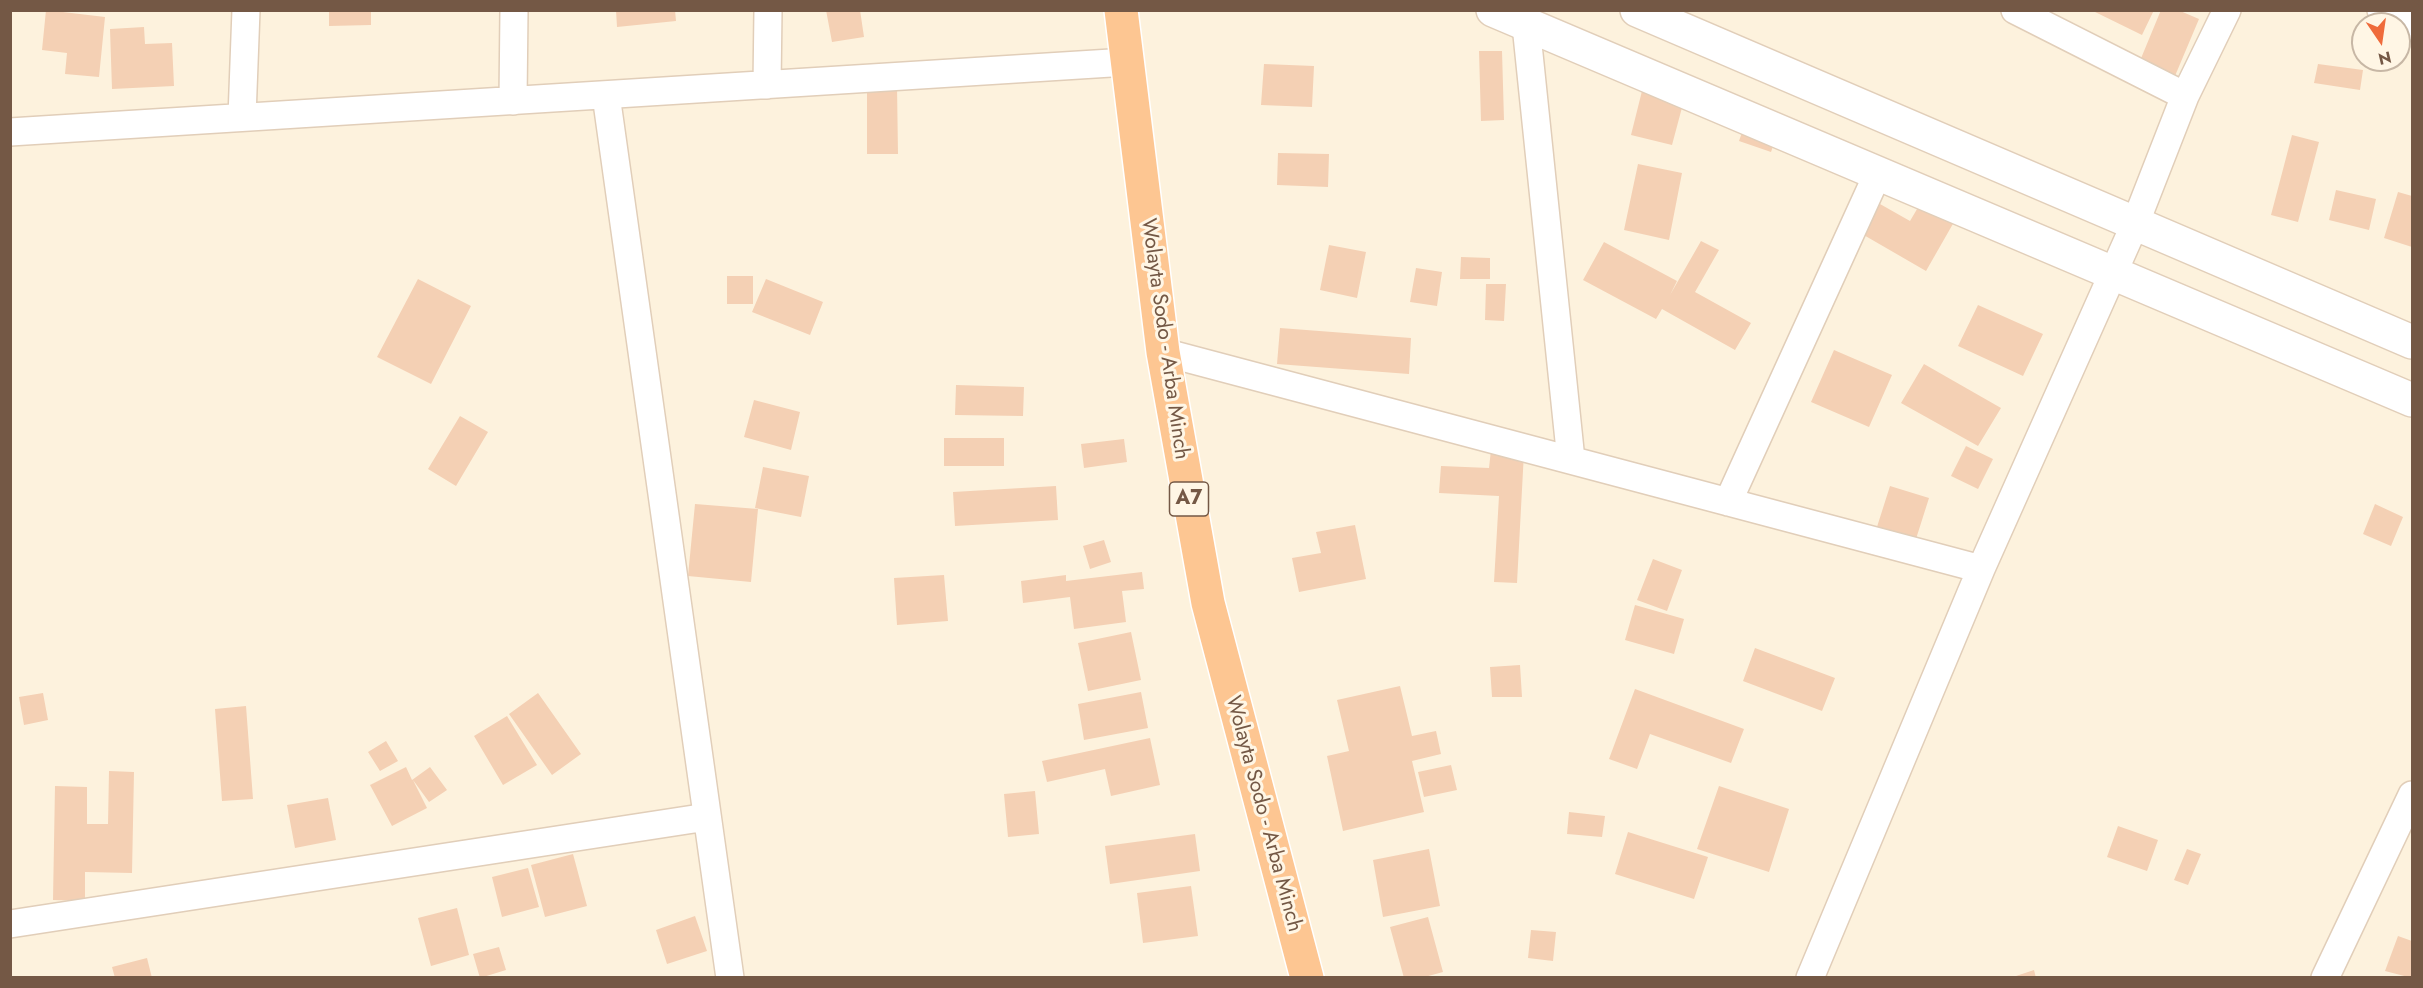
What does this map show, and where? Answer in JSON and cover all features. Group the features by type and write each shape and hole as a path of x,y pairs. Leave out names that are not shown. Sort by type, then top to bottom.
{"highway":[{"name":"Wolayta Sodo - Arba Minch","path":"1121,10 1162,352 1208,603 1307,978"}],"street":[{"path":"242,117 246,10"},
{"path":"513,101 514,10"},
{"path":"767,85 768,10"},
{"path":"1493,10 2412,400"},
{"path":"1637,10 2412,342"},
{"path":"2015,10 2185,96"},
{"path":"1810,978 1981,569 2135,224 2185,96 2227,10"},
{"path":"2382,10 2412,26"},
{"path":"1526,25 1571,460"},
{"path":"10,132 1127,62"},
{"path":"606,95 730,978"},
{"path":"1728,502 1878,173"},
{"path":"1162,352 1981,569"},
{"path":"2325,978 2412,795"},
{"path":"10,924 707,817"}],"building":[{"path":"46,10 105,17 99,77 65,74 67,53 42,50"},
{"path":"329,10 371,10 371,25 329,26"},
{"path":"616,10 675,10 676,21 617,27"},
{"path":"826,10 860,10 864,37 832,42"},
{"path":"2091,10 2154,10 2142,35"},
{"path":"2161,10 2178,10 2199,19 2172,83 2137,68"},
{"path":"144,27 145,44 172,43 174,86 112,89 110,29"},
{"path":"1479,51 1502,51 1504,120 1481,121"},
{"path":"1264,64 1314,66 1312,107 1261,105"},
{"path":"2318,64 2351,68 2351,72 2363,72 2360,90 2314,83"},
{"path":"1646,75 1688,85 1672,145 1631,135"},
{"path":"867,85 897,86 898,154 867,154"},
{"path":"1751,107 1783,118 1771,152 1739,141"},
{"path":"2292,135 2319,142 2298,222 2271,215"},
{"path":"1278,153 1329,154 1328,187 1277,185"},
{"path":"1638,164 1682,173 1669,240 1624,230"},
{"path":"1933,182 1966,201 1926,271 1862,234 1880,204 1910,221"},
{"path":"2336,190 2376,199 2369,230 2329,220"},
{"path":"2398,192 2412,196 2412,247 2384,238"},
{"path":"1701,241 1719,250 1695,292 1751,323 1735,350 1662,309 1656,319 1583,280 1604,242 1677,281 1670,295"},
{"path":"1329,245 1366,252 1357,298 1320,290"},
{"path":"1461,257 1490,258 1490,279 1460,279"},
{"path":"1416,268 1442,272 1437,306 1410,302"},
{"path":"727,276 753,276 753,304 727,304"},
{"path":"418,279 471,306 431,384 377,357"},
{"path":"766,279 823,302 810,335 752,312"},
{"path":"1486,284 1506,284 1504,321 1485,320"},
{"path":"1978,305 2043,334 2023,376 1958,346"},
{"path":"1280,328 1411,338 1409,374 1277,364"},
{"path":"1834,350 1892,375 1869,427 1811,402"},
{"path":"1924,364 2001,408 1978,446 1901,403"},
{"path":"956,385 1024,387 1023,416 955,415"},
{"path":"754,400 800,412 791,450 744,437"},
{"path":"460,416 488,432 456,486 428,469"},
{"path":"944,438 1004,438 1004,466 944,466"},
{"path":"1124,439 1127,462 1084,468 1081,444"},
{"path":"1966,446 1993,459 1978,489 1951,476"},
{"path":"1491,450 1524,452 1517,583 1494,582 1499,496 1439,493 1441,466 1489,468"},
{"path":"763,467 809,476 801,517 755,508"},
{"path":"1056,486 1058,520 955,526 953,492"},
{"path":"1890,486 1929,498 1915,542 1876,530"},
{"path":"695,504 758,509 751,582 688,576"},
{"path":"2375,504 2403,517 2391,546 2363,534"},
{"path":"1355,525 1366,579 1299,592 1292,558 1321,553 1316,532"},
{"path":"1104,540 1111,562 1090,569 1083,546"},
{"path":"1653,559 1682,570 1667,611 1637,600"},
{"path":"1142,572 1144,589 1122,591 1126,622 1074,629 1070,597 1023,603 1021,581 1066,575 1066,581"},
{"path":"944,575 948,621 897,625 894,578"},
{"path":"1635,605 1684,619 1674,654 1625,640"},
{"path":"1131,632 1141,680 1088,691 1078,643"},
{"path":"1755,648 1835,678 1822,711 1743,681"},
{"path":"1520,665 1522,697 1492,697 1490,667"},
{"path":"1400,686 1412,736 1436,731 1441,754 1412,761 1424,812 1343,831 1327,756 1349,751 1337,700"},
{"path":"1635,689 1744,729 1731,763 1650,734 1637,769 1609,759"},
{"path":"1141,692 1148,728 1084,740 1078,704"},
{"path":"43,693 48,720 24,725 19,697"},
{"path":"538,693 581,754 552,775 509,714"},
{"path":"246,706 253,799 222,801 215,709"},
{"path":"507,716 537,765 503,785 474,736"},
{"path":"1150,738 1160,785 1111,796 1105,769 1047,782 1042,761"},
{"path":"386,741 398,761 380,771 368,752"},
{"path":"1451,765 1457,790 1424,797 1418,772"},
{"path":"406,767 412,780 430,767 447,790 429,802 413,780 427,808 392,826 370,785"},
{"path":"109,771 134,772 132,873 85,872 85,901 53,900 55,786 87,787 87,824 108,824"},
{"path":"1719,786 1789,809 1769,872 1697,849"},
{"path":"1035,791 1039,834 1008,837 1004,794"},
{"path":"328,798 336,840 295,848 287,805"},
{"path":"1569,812 1605,816 1602,837 1567,834"},
{"path":"2118,826 2158,840 2147,871 2107,857"},
{"path":"1628,832 1708,857 1694,899 1615,874"},
{"path":"1195,834 1200,871 1110,884 1105,846"},
{"path":"1429,849 1440,906 1383,917 1373,860"},
{"path":"2187,849 2201,854 2188,885 2174,880"},
{"path":"573,854 587,906 545,917 531,865"},
{"path":"528,868 539,907 502,917 492,877"},
{"path":"1191,886 1198,936 1143,943 1137,893"},
{"path":"457,908 469,955 431,966 418,918"},
{"path":"695,916 707,951 667,964 656,930"},
{"path":"1428,917 1443,972 1421,978 1404,978 1390,927"},
{"path":"1531,930 1556,932 1553,961 1528,958"},
{"path":"2398,936 2412,941 2412,978 2385,971"},
{"path":"499,947 506,970 480,978 473,954"},
{"path":"147,958 152,978 115,978 112,967"},
{"path":"2034,970 2036,978 2013,978 2013,977"}]}
